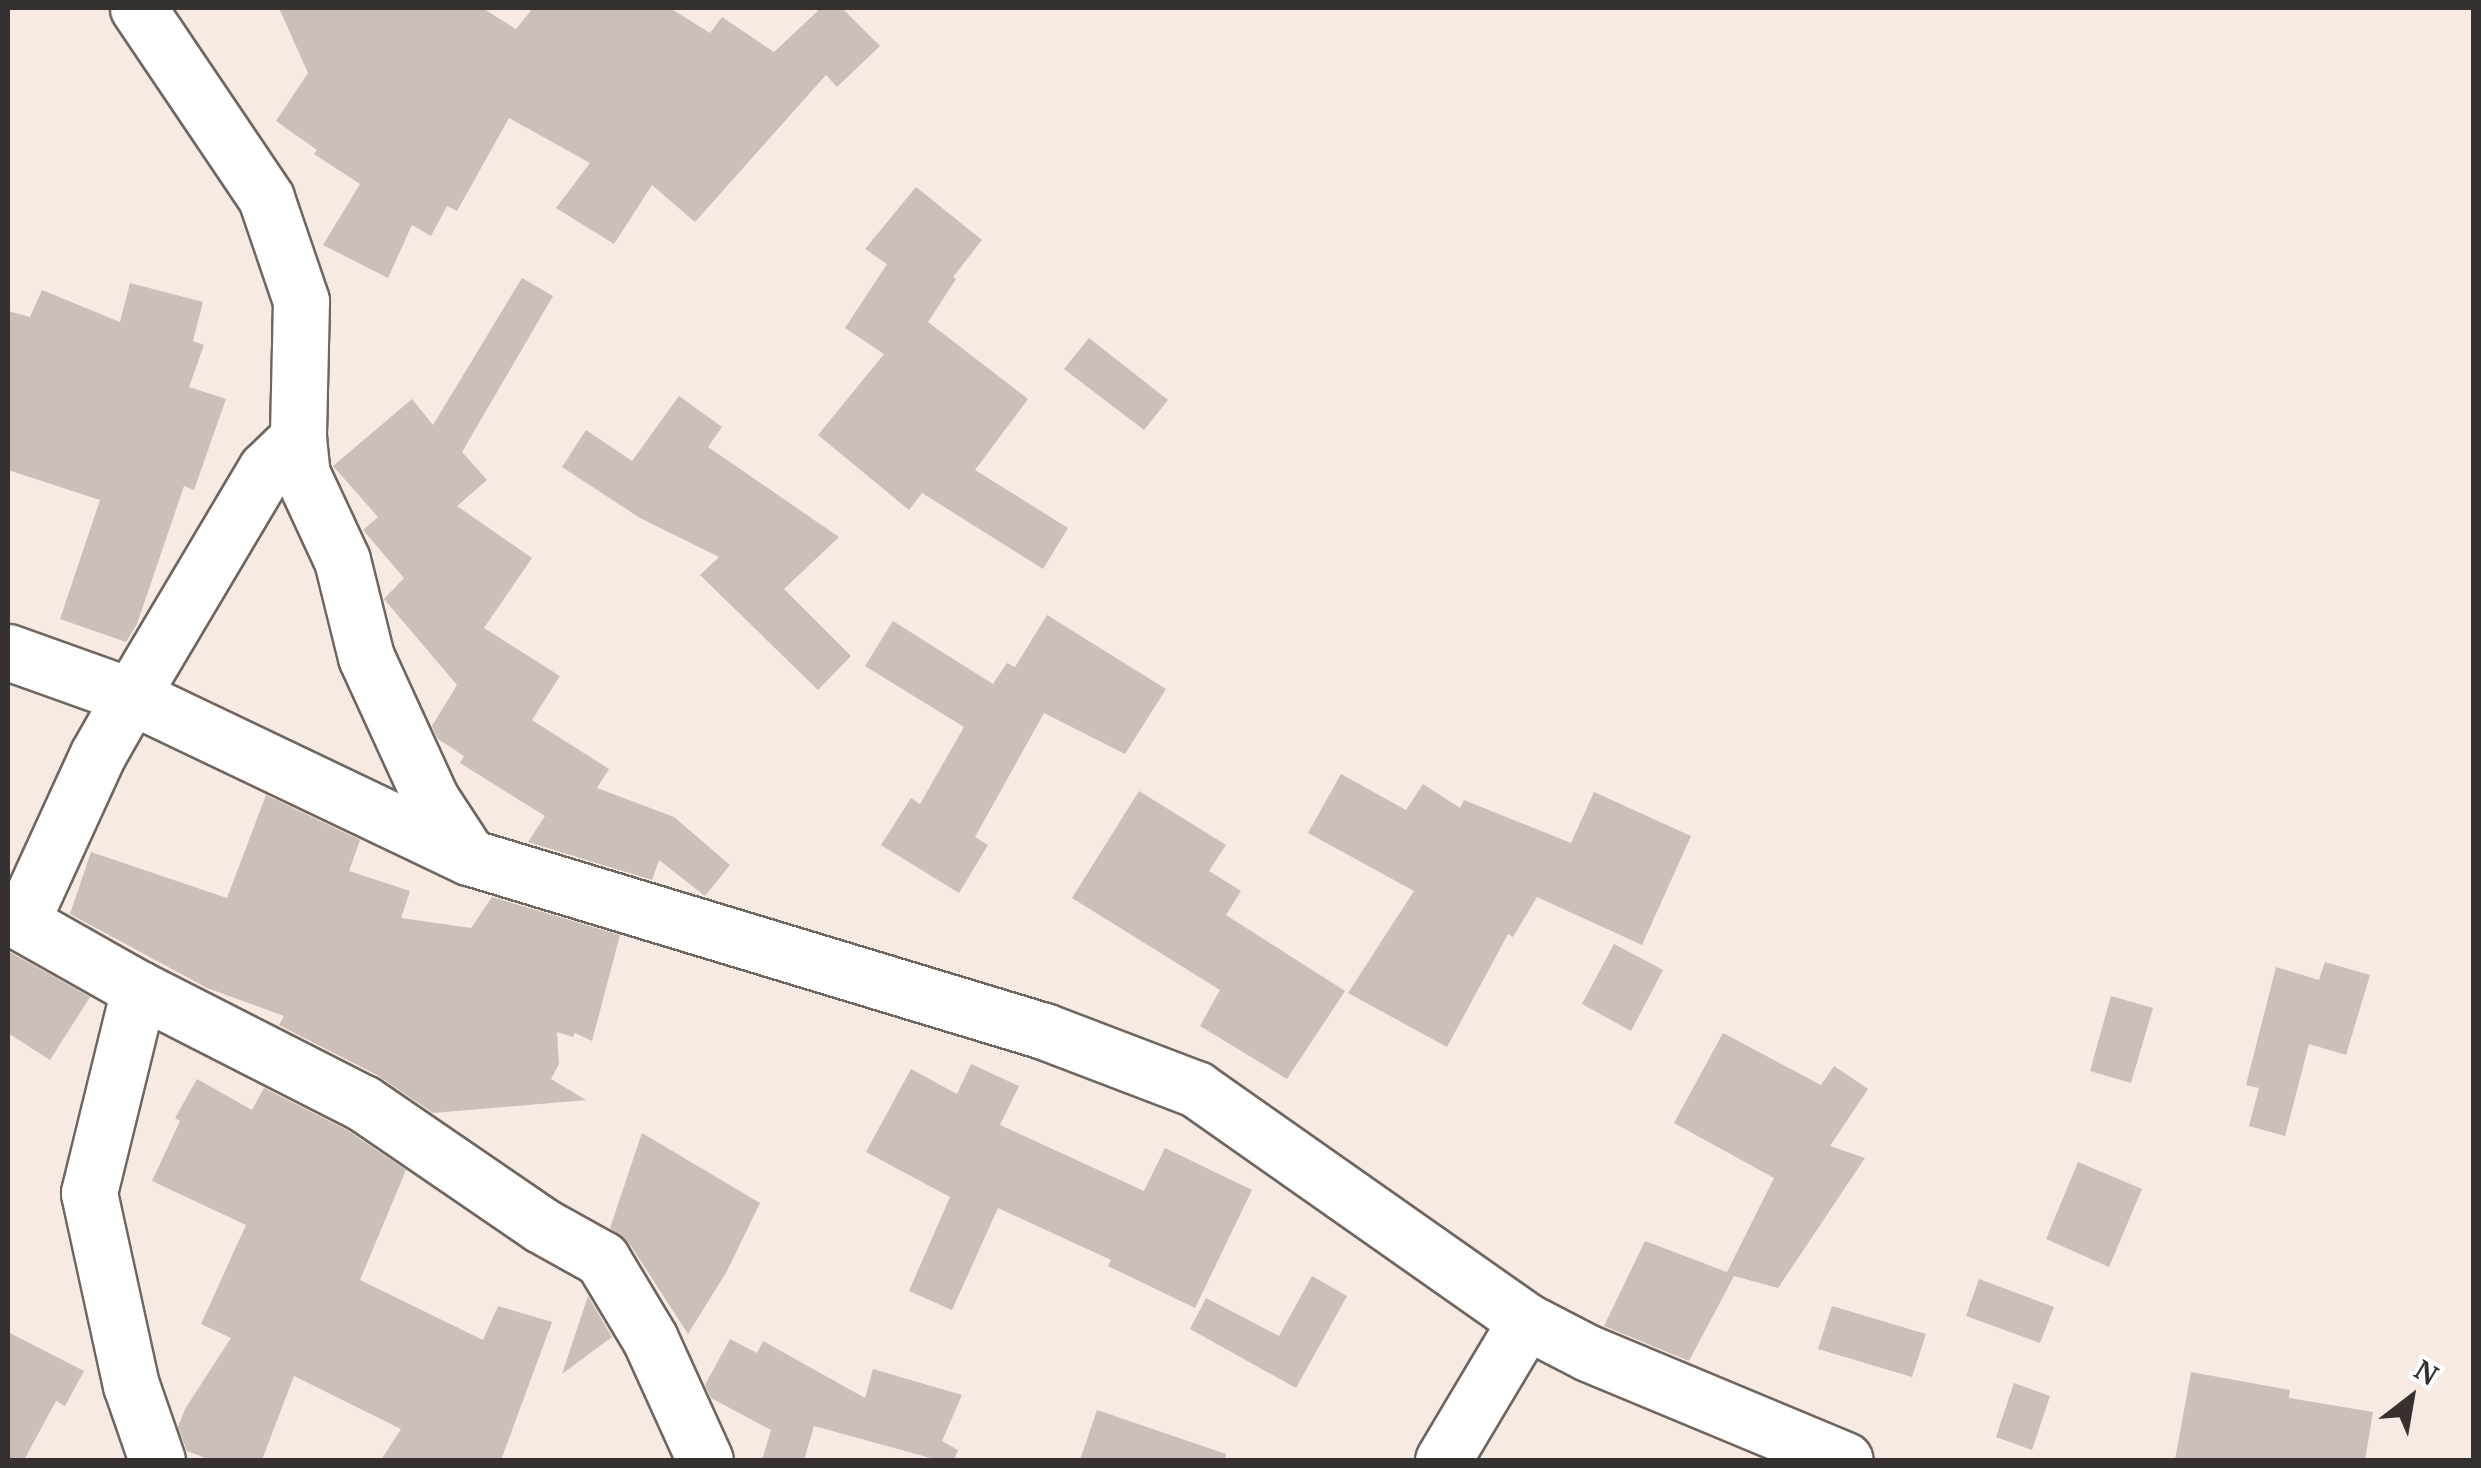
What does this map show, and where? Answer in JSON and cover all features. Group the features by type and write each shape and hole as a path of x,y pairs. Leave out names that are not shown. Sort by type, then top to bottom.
{"street":[{"path":"138,8 266,198 301,301 298,438 302,474 342,560 366,657 431,799 469,857"},
{"path":"298,438 266,468 131,696 14,918 139,989 363,1103 542,1225 602,1259 650,1339 705,1460"},
{"path":"8,652 131,696 469,857 1044,1032 1196,1088 1526,1322 1845,1460"},
{"path":"139,989 89,1193 132,1385 157,1460"},
{"path":"1443,1460 1526,1322"}],"building":[{"path":"279,8 482,8 516,29 533,8 670,8 710,33 722,17 774,52 821,8 842,8 880,46 837,87 826,75 695,222 652,185 614,244 556,208 590,163 509,118 457,211 447,206 431,236 412,225 388,278 323,245 360,184 314,154 317,150 276,121 308,73"},
{"path":"916,187 982,240 953,277 956,279 928,322 1028,399 975,470 1068,528 1043,569 922,493 909,510 818,435 884,354 845,328 887,264 865,249"},
{"path":"522,278 553,296 462,452 487,480 457,506 532,558 484,628 560,676 532,720 609,769 597,788 674,817 730,865 705,896 659,860 652,880 528,842 545,816 460,763 464,756 438,739 432,726 457,685 384,599 404,578 363,530 378,517 333,466 412,399 433,425"},
{"path":"130,283 203,302 193,341 204,345 189,387 226,399 194,490 184,486 137,624 126,642 60,619 100,500 8,470 8,311 30,317 42,290 120,322"},
{"path":"1089,338 1168,400 1144,430 1064,369"},
{"path":"679,396 722,427 708,447 839,537 784,589 851,656 818,690 700,575 719,557 640,518 562,467 586,430 632,461"},
{"path":"1047,615 1166,689 1125,754 1044,713 975,837 988,845 959,893 881,845 911,798 920,804 964,727 865,666 893,621 993,684 1007,663 1015,667"},
{"path":"1341,774 1406,810 1423,784 1460,808 1464,800 1571,843 1594,792 1691,836 1642,945 1537,897 1513,937 1508,934 1447,1047 1348,993 1414,891 1308,833"},
{"path":"1139,791 1226,845 1209,871 1241,891 1226,915 1345,991 1287,1079 1200,1026 1220,990 1072,898"},
{"path":"266,795 360,840 349,871 410,891 401,918 471,928 492,897 620,935 592,1041 575,1033 573,1037 557,1032 559,1064 551,1079 586,1100 433,1113 377,1075 279,1025 284,1016 207,988 70,914 91,852 227,898"},
{"path":"1614,944 1663,970 1631,1031 1582,1004"},
{"path":"8,951 90,997 50,1060 8,1033"},
{"path":"2325,962 2370,975 2346,1055 2309,1044 2285,1136 2249,1126 2259,1088 2246,1085 2276,967 2319,980"},
{"path":"2111,996 2153,1008 2131,1083 2090,1071"},
{"path":"1723,1033 1821,1085 1834,1066 1868,1089 1830,1146 1865,1158 1778,1288 1734,1276 1689,1361 1604,1326 1645,1241 1727,1272 1774,1178 1674,1123"},
{"path":"971,1064 1019,1086 1000,1125 1144,1191 1165,1148 1252,1190 1195,1308 1108,1266 1111,1260 998,1208 952,1310 909,1291 950,1197 866,1152 911,1069 957,1094"},
{"path":"197,1079 252,1110 264,1088 347,1130 406,1170 360,1280 483,1340 498,1306 552,1322 501,1460 381,1460 401,1429 294,1376 262,1460 211,1460 187,1451 178,1427 185,1409 231,1338 201,1324 246,1225 152,1181 180,1121 175,1118"},
{"path":"642,1133 760,1203 727,1271 688,1334 629,1243 610,1228"},
{"path":"2078,1162 2142,1189 2109,1267 2046,1239"},
{"path":"1312,1276 1347,1296 1296,1388 1190,1329 1206,1298 1279,1336"},
{"path":"1979,1279 2054,1307 2040,1343 1966,1316"},
{"path":"588,1296 612,1337 562,1374"},
{"path":"1832,1306 1926,1334 1912,1377 1818,1349"},
{"path":"8,1332 84,1371 65,1406 56,1401 24,1460 8,1460"},
{"path":"730,1339 757,1353 763,1341 865,1398 873,1369 962,1395 942,1441 958,1450 954,1460 938,1460 814,1426 804,1460 762,1460 771,1430 711,1398 705,1385"},
{"path":"2191,1372 2290,1390 2289,1398 2373,1412 2365,1460 2175,1460"},
{"path":"2014,1383 2050,1396 2032,1450 1996,1437"},
{"path":"1097,1410 1226,1454 1225,1460 1080,1460"}]}
